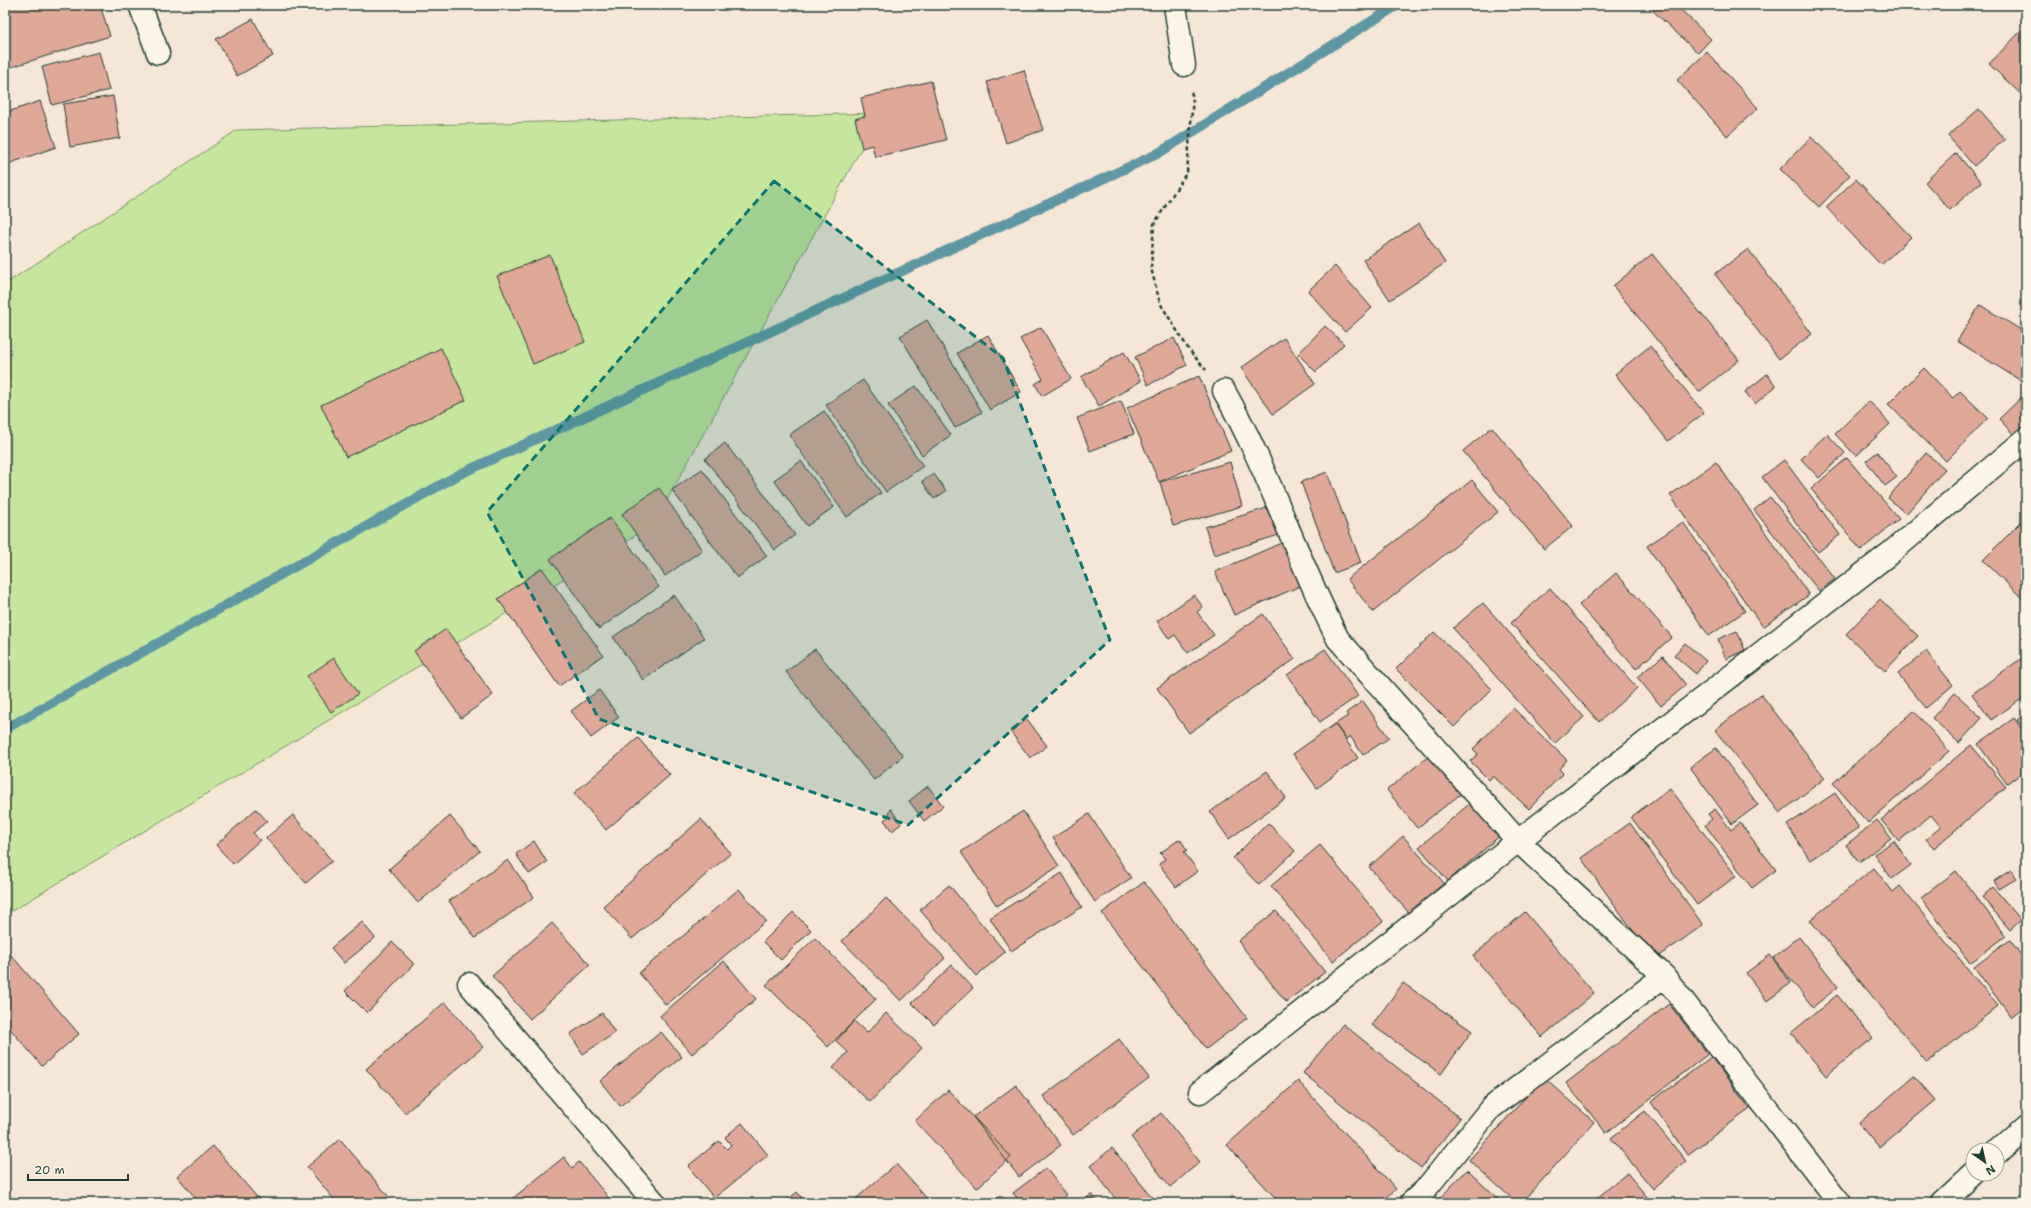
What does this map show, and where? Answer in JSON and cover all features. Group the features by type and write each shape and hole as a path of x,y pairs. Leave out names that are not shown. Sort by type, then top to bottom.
{"street":[{"path":"140,5 158,53"},
{"path":"1176,5 1184,65"},
{"path":"1224,391 1243,424 1319,603 1338,639 1518,841 1664,976 1840,1203"},
{"path":"1200,1092 1518,841 1889,554 2026,439"},
{"path":"1411,1203 1425,1190 1491,1108 1664,976"},
{"path":"468,984 651,1202"},
{"path":"2005,1145 2026,1126"},
{"path":"1942,1203 1965,1181"}],"path":[{"path":"1184,65 1193,97 1186,172 1154,224 1151,268 1160,303 1190,350 1224,391"}],"highlighted area":[{"path":"774,181 1003,358 1110,640 908,825 599,719 487,512"}],"green space":[{"path":"881,113 653,525 5,915 5,284 237,130"}],"building":[{"path":"5,5 100,5 110,36 5,69"},
{"path":"1653,5 1676,5 1711,39 1698,53 1650,8"},
{"path":"253,19 273,56 237,76 216,39"},
{"path":"2021,31 2026,35 2026,99 1989,64"},
{"path":"99,52 109,90 52,105 42,67"},
{"path":"1707,52 1758,108 1727,136 1677,80"},
{"path":"1024,70 1043,130 1006,143 987,82"},
{"path":"931,81 946,140 875,157 872,145 862,148 855,119 865,116 861,98"},
{"path":"113,96 120,138 70,147 63,104"},
{"path":"40,101 56,147 5,165 5,113"},
{"path":"1979,109 2005,139 1974,166 1948,136"},
{"path":"1811,137 1850,175 1819,207 1780,169"},
{"path":"1956,153 1981,182 1950,210 1925,182"},
{"path":"1856,179 1911,237 1881,265 1826,207"},
{"path":"1419,223 1445,263 1390,300 1363,260"},
{"path":"1748,249 1812,334 1779,359 1715,274"},
{"path":"1652,254 1739,360 1699,392 1613,286"},
{"path":"550,255 585,342 533,364 497,276"},
{"path":"1335,266 1372,308 1345,332 1308,291"},
{"path":"1980,305 2026,333 2026,384 1957,341"},
{"path":"927,320 982,412 955,428 900,336"},
{"path":"1325,326 1344,344 1316,372 1298,354"},
{"path":"1041,327 1071,379 1042,396 1035,384 1043,379 1020,339"},
{"path":"988,335 1021,392 990,410 957,353"},
{"path":"1174,338 1187,365 1148,385 1135,357"},
{"path":"1284,338 1315,384 1273,414 1241,368"},
{"path":"1650,346 1704,413 1668,441 1615,374"},
{"path":"441,348 466,400 346,457 321,405"},
{"path":"1124,352 1141,381 1099,406 1081,377"},
{"path":"1924,368 1953,398 1960,391 1988,418 1946,461 1888,404"},
{"path":"1767,374 1776,386 1755,404 1745,392"},
{"path":"1199,376 1231,451 1159,482 1127,408"},
{"path":"863,380 923,466 886,492 826,405"},
{"path":"916,386 951,435 922,455 888,405"},
{"path":"2026,393 2026,429 2017,438 1999,419"},
{"path":"1121,401 1134,434 1090,451 1077,418"},
{"path":"1869,401 1890,424 1856,456 1835,434"},
{"path":"824,411 881,493 847,517 789,435"},
{"path":"1492,427 1573,526 1544,549 1463,451"},
{"path":"1827,434 1845,453 1819,478 1801,459"},
{"path":"725,443 795,535 775,550 705,459"},
{"path":"1877,452 1897,477 1885,486 1866,461"},
{"path":"1926,453 1945,469 1906,514 1888,498"},
{"path":"1847,458 1899,519 1861,550 1811,489"},
{"path":"1784,460 1840,535 1818,552 1762,477"},
{"path":"801,461 834,507 807,526 774,480"},
{"path":"1230,462 1242,506 1173,526 1160,482"},
{"path":"1716,462 1809,595 1763,627 1670,495"},
{"path":"702,469 767,556 737,578 672,490"},
{"path":"1327,472 1361,563 1334,573 1301,482"},
{"path":"934,474 946,491 934,499 922,481"},
{"path":"1472,480 1498,512 1373,612 1347,579"},
{"path":"659,488 702,550 665,576 622,514"},
{"path":"1770,497 1835,579 1819,591 1754,510"},
{"path":"1270,507 1279,535 1214,555 1205,527"},
{"path":"610,518 659,587 599,629 550,559"},
{"path":"2023,520 2026,522 2026,602 1983,560"},
{"path":"1683,522 1745,611 1709,636 1647,546"},
{"path":"1288,540 1307,583 1234,615 1215,572"},
{"path":"542,568 603,655 559,686 498,599"},
{"path":"1616,573 1672,637 1636,669 1579,605"},
{"path":"1550,588 1637,688 1599,722 1511,623"},
{"path":"674,595 704,638 643,680 613,637"},
{"path":"1194,595 1203,607 1197,612 1214,635 1188,653 1175,635 1169,639 1157,621"},
{"path":"1880,599 1918,636 1885,671 1846,634"},
{"path":"1483,603 1584,717 1555,743 1453,628"},
{"path":"1263,614 1295,659 1189,733 1157,688"},
{"path":"446,629 493,695 461,718 414,651"},
{"path":"1737,631 1745,650 1726,659 1718,639"},
{"path":"1434,632 1492,689 1454,727 1396,669"},
{"path":"1685,643 1706,661 1696,674 1674,655"},
{"path":"815,649 903,756 874,780 786,672"},
{"path":"1325,649 1358,696 1320,722 1287,675"},
{"path":"1926,651 1953,685 1926,708 1898,674"},
{"path":"2026,655 2026,696 1991,720 1972,694"},
{"path":"1663,656 1686,685 1661,706 1637,677"},
{"path":"334,658 358,694 331,712 307,676"},
{"path":"599,690 619,717 591,738 571,711"},
{"path":"1955,693 1982,718 1959,743 1932,718"},
{"path":"1761,694 1825,778 1780,813 1715,730"},
{"path":"1363,701 1389,738 1363,755 1350,736 1346,739 1335,724 1348,716 1346,713"},
{"path":"1513,708 1567,760 1559,769 1563,773 1529,809 1493,776 1489,780 1470,761 1478,754 1473,749"},
{"path":"1914,711 1949,751 1868,823 1833,783"},
{"path":"2026,713 2026,731 2017,720"},
{"path":"2014,718 2026,735 2026,770 2007,784 1978,744"},
{"path":"1027,719 1047,746 1030,758 1010,731"},
{"path":"1335,724 1358,758 1317,788 1293,754"},
{"path":"638,738 670,775 606,830 574,793"},
{"path":"1971,745 2006,787 1934,848 1926,839 1941,827 1931,815 1899,841 1881,820"},
{"path":"1716,748 1758,805 1732,824 1690,767"},
{"path":"1436,750 1467,789 1417,828 1387,790"},
{"path":"1267,771 1286,798 1229,839 1210,812"},
{"path":"928,786 943,806 924,821 909,801"},
{"path":"1670,788 1736,876 1697,905 1631,817"},
{"path":"1835,793 1859,828 1810,860 1787,825"},
{"path":"1475,799 1503,833 1448,881 1419,847"},
{"path":"256,809 267,821 253,833 260,840 233,864 216,845"},
{"path":"891,809 901,824 892,831 884,820 890,815 888,812"},
{"path":"1715,809 1731,830 1740,823 1776,870 1752,888 1705,825 1712,819 1708,814"},
{"path":"1023,811 1059,866 997,906 961,852"},
{"path":"1089,814 1131,878 1095,902 1053,838"},
{"path":"293,815 332,861 306,883 266,838"},
{"path":"450,816 480,851 418,903 389,869"},
{"path":"701,819 731,853 632,939 603,906"},
{"path":"1877,820 1891,838 1859,862 1846,845"},
{"path":"1268,823 1295,851 1259,885 1233,858"},
{"path":"1630,823 1703,925 1654,960 1581,858"},
{"path":"1403,836 1444,883 1409,913 1369,867"},
{"path":"1180,839 1187,850 1184,852 1198,871 1176,887 1159,864 1165,859 1160,853"},
{"path":"534,841 547,862 529,874 516,854"},
{"path":"1894,841 1911,865 1892,879 1874,854"},
{"path":"1320,845 1383,921 1333,961 1271,886"},
{"path":"508,860 534,897 475,938 449,901"},
{"path":"1874,868 1893,892 1900,886 1998,1006 1927,1063 1810,920"},
{"path":"2011,870 2016,879 1999,889 1994,881"},
{"path":"1956,871 2006,936 1970,963 1921,898"},
{"path":"1062,873 1082,907 1011,951 990,918"},
{"path":"1144,882 1247,1018 1206,1049 1102,913"},
{"path":"949,885 1005,952 976,976 920,910"},
{"path":"1993,887 2021,920 2010,930 1982,897"},
{"path":"739,889 766,921 666,1005 639,973"},
{"path":"886,898 945,958 901,1001 842,941"},
{"path":"1276,911 1325,972 1286,1002 1238,941"},
{"path":"793,912 811,930 781,960 763,942"},
{"path":"1525,912 1594,993 1542,1037 1473,956"},
{"path":"362,922 375,938 344,963 331,948"},
{"path":"552,923 590,965 530,1019 492,976"},
{"path":"1799,937 1838,987 1813,1007 1773,958"},
{"path":"815,938 876,999 828,1047 766,985"},
{"path":"2010,940 2026,962 2026,1005 2011,1017 1974,967"},
{"path":"392,942 414,964 367,1013 345,991"},
{"path":"5,948 79,1034 42,1066 5,1023"},
{"path":"1770,955 1791,983 1767,1001 1746,973"},
{"path":"724,961 756,999 692,1054 660,1016"},
{"path":"952,965 973,988 934,1025 912,1003"},
{"path":"1403,983 1472,1031 1441,1074 1372,1025"},
{"path":"1837,995 1873,1038 1826,1076 1791,1033"},
{"path":"445,1002 483,1047 405,1113 366,1069"},
{"path":"1669,1004 1708,1054 1606,1133 1566,1083"},
{"path":"602,1013 615,1033 583,1054 570,1034"},
{"path":"886,1013 922,1048 870,1102 833,1068 848,1052 836,1041 854,1021 867,1033"},
{"path":"1343,1024 1460,1118 1421,1168 1303,1073"},
{"path":"661,1032 682,1057 620,1106 600,1081"},
{"path":"1119,1039 1149,1078 1073,1135 1043,1096"},
{"path":"1711,1057 1750,1109 1687,1155 1651,1102"},
{"path":"1914,1076 1935,1100 1879,1147 1859,1123"},
{"path":"1544,1077 1594,1122 1522,1203 1517,1203 1469,1160"},
{"path":"1298,1081 1396,1189 1381,1203 1280,1203 1227,1145"},
{"path":"1016,1085 1061,1145 1019,1177 973,1117"},
{"path":"948,1090 1011,1157 977,1188 915,1121"},
{"path":"1645,1111 1686,1161 1653,1189 1611,1138"},
{"path":"1161,1113 1200,1162 1170,1187 1131,1137"},
{"path":"742,1123 768,1155 714,1198 688,1166 719,1141 727,1149 731,1145 725,1137"},
{"path":"340,1139 394,1203 337,1203 307,1167"},
{"path":"213,1146 262,1203 200,1203 177,1176"},
{"path":"1112,1148 1155,1201 1152,1203 1119,1203 1090,1166"},
{"path":"564,1157 572,1168 579,1162 613,1203 507,1203"},
{"path":"896,1164 931,1203 851,1203"},
{"path":"1046,1168 1066,1195 1056,1203 1021,1203 1013,1193"},
{"path":"1467,1170 1502,1203 1435,1203"},
{"path":"1627,1173 1652,1203 1591,1203"},
{"path":"797,1192 806,1203 784,1203"},
{"path":"1091,1194 1099,1203 1082,1203"},
{"path":"1000,1195 1009,1203 992,1203"},
{"path":"1233,1196 1239,1203 1224,1203"}],"waterway":[{"path":"5,729 460,474 1157,154 1398,5"}]}
